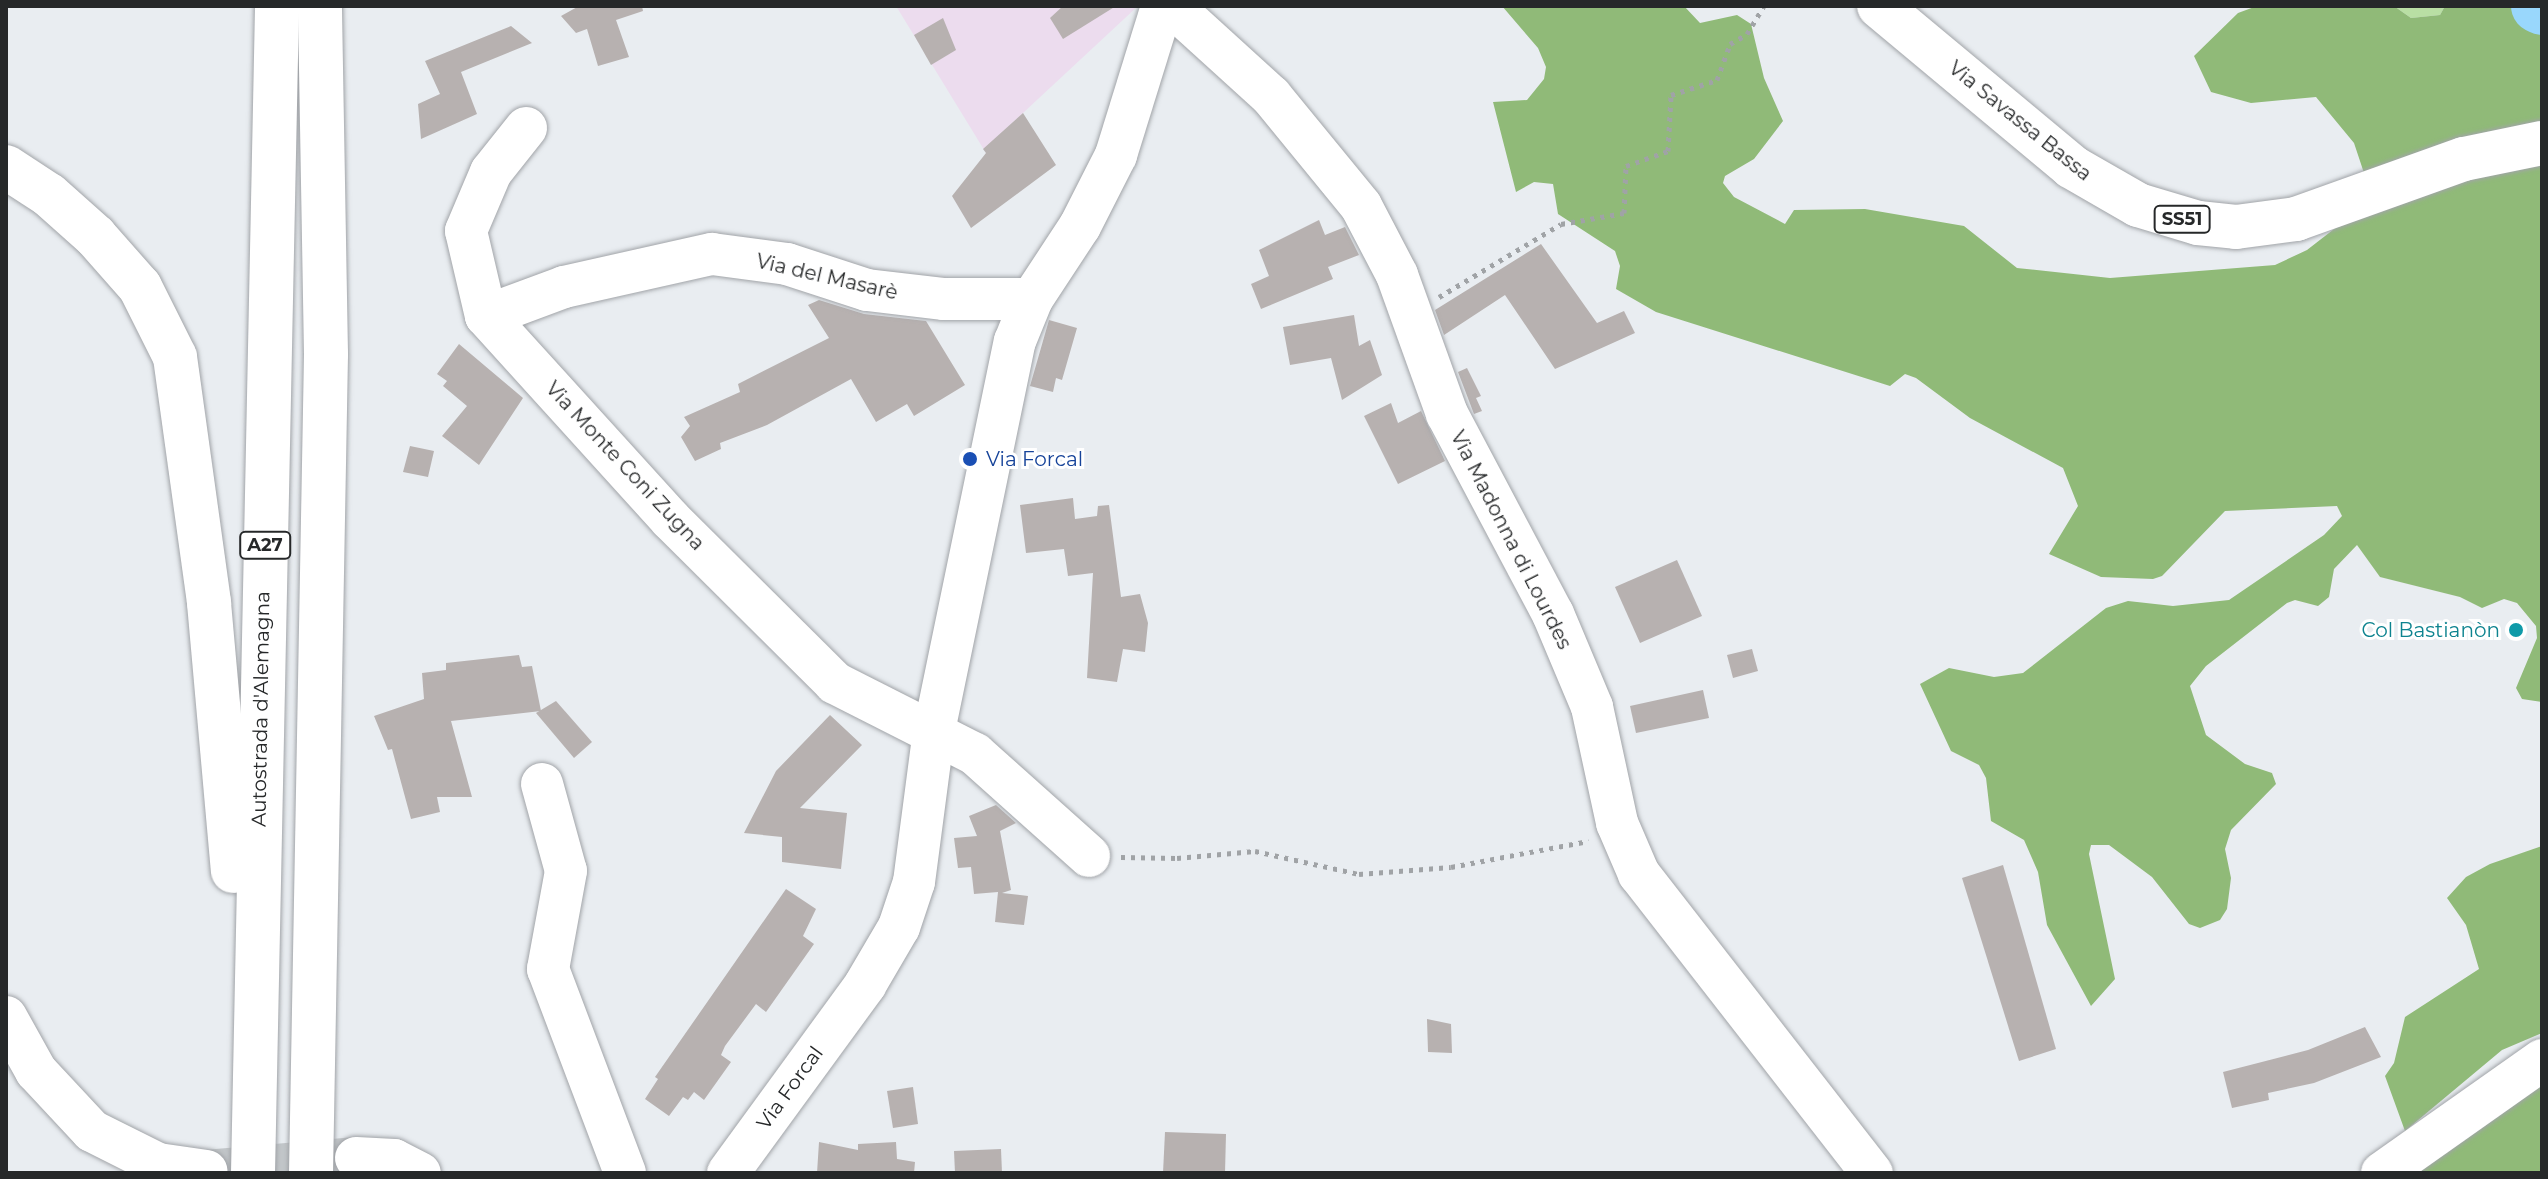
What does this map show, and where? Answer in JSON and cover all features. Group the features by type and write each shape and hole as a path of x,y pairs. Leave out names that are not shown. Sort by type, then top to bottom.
{"main road":[{"name":"Autostrada d'Alemagna","path":"253,1173 277,6"},
{"path":"311,1173 326,354 320,6"},
{"path":"326,354 349,184 348,6"},
{"name":"Via Savassa Bassa","path":"1879,6 2072,167 2138,205 2198,223 2236,227 2296,219 2464,159 2542,143"},
{"name":"A27","path":"6,167 49,195 95,236 140,287 175,357 209,603 253,1084"}],"street":[{"name":"Via Forcal","path":"728,1173 865,985 899,927 914,882 934,731 990,447 1015,341 1032,299 1080,226 1116,155 1162,6"},
{"name":"Via Madonna di Lourdes","path":"1172,6 1271,96 1320,150 1361,206 1411,314 1447,414 1553,614 1592,707 1621,833 1639,874 1872,1173"},
{"name":"Via Monte Coni Zugna","path":"526,128 491,172 466,231 486,316 671,520 835,683 975,754 1089,856"},
{"name":"Via del Masarè","path":"486,316 564,287 712,254 787,264 867,290 944,299 1032,299"},
{"path":"542,784 566,871 548,969 625,1173"},
{"path":"6,1017 36,1071 92,1131 158,1164 206,1171"},
{"path":"2382,1173 2542,1060"},
{"path":"356,1158 394,1160 420,1173"}],"path":[{"path":"1411,314 1561,224 1624,213 1626,166 1668,151 1671,95 1717,80 1730,44 1747,34 1764,6"},
{"path":"1089,856 1177,858 1255,851 1359,874 1532,855 1621,833"}],"shaded area":[{"path":"896,6 1138,6 996,138 986,153"}],"green space":[{"path":"1502,6 1684,6 1700,23 1737,15 1751,24 1764,78 1783,121 1754,159 1725,176 1723,183 1734,197 1785,224 1794,210 1865,209 1964,226 2017,268 2110,278 2275,265 2307,250 2365,205 2370,191 2354,143 2316,97 2251,103 2211,92 2194,56 2238,13 2257,6 2394,6 2411,18 2440,15 2445,6 2542,6 2542,702 2522,699 2516,688 2537,638 2536,626 2517,603 2504,599 2482,608 2460,597 2380,577 2357,545 2334,569 2329,597 2318,606 2295,600 2287,603 2206,666 2190,686 2206,735 2245,764 2272,773 2276,784 2231,830 2225,849 2231,878 2227,909 2220,920 2200,928 2189,924 2152,877 2109,845 2091,845 2089,854 2115,979 2091,1006 2047,925 2038,872 2024,840 1991,821 1986,778 1979,765 1951,751 1920,684 1949,668 1994,677 2023,673 2106,608 2128,601 2173,606 2229,600 2324,535 2342,516 2337,506 2225,511 2162,576 2153,579 2101,577 2049,554 2078,506 2063,468 1970,418 1916,378 1905,374 1890,386 1656,312 1616,289 1620,266 1615,251 1558,214 1553,184 1534,182 1516,192 1493,102 1527,100 1544,79 1546,67 1538,48"},
{"path":"2394,6 2445,6 2440,15 2411,18"},
{"path":"2542,846 2542,1033 2502,1050 2405,1131 2385,1076 2394,1063 2405,1017 2479,969 2466,925 2447,898 2466,877 2490,864"},
{"path":"2542,1070 2542,1173 2393,1173"}],"building":[{"path":"579,6 642,6 643,11 616,20 629,57 598,66 587,29 576,33 561,16"},
{"path":"1063,6 1116,6 1063,39 1050,18"},
{"path":"943,18 956,50 931,65 914,35"},
{"path":"511,26 532,43 461,72 477,114 421,139 418,104 440,94 425,61"},
{"path":"1023,113 1056,165 971,228 952,196 986,153 983,149"},
{"path":"1319,220 1325,235 1345,227 1359,255 1328,267 1333,279 1261,309 1251,284 1269,276 1259,250"},
{"path":"1541,244 1597,323 1624,311 1635,333 1555,369 1505,295 1444,335 1435,310"},
{"path":"819,300 864,314 926,321 965,385 914,416 907,404 876,422 851,379 767,425 720,443 721,449 695,461 681,437 690,426 684,417 740,392 738,384 829,338 808,305"},
{"path":"1354,315 1359,346 1370,340 1382,375 1342,400 1331,358 1290,365 1283,327"},
{"path":"1049,320 1077,328 1062,380 1056,378 1053,392 1030,386"},
{"path":"459,344 523,398 479,465 442,436 467,406 443,386 447,381 437,374"},
{"path":"1467,368 1481,396 1476,398 1482,411 1474,414 1458,372"},
{"path":"1391,403 1398,423 1421,411 1445,461 1398,484 1364,416"},
{"path":"410,446 434,451 428,477 403,472"},
{"path":"1073,498 1075,519 1097,516 1098,506 1109,505 1121,597 1140,594 1148,623 1145,652 1123,649 1117,682 1087,678 1093,573 1068,576 1064,549 1026,553 1020,505"},
{"path":"1677,560 1702,616 1640,643 1615,587"},
{"path":"1752,649 1758,671 1733,678 1727,655"},
{"path":"519,655 522,667 532,666 541,711 451,721 472,797 437,797 440,812 411,819 392,749 388,750 374,716 424,699 422,673 446,670 446,663"},
{"path":"1703,690 1709,718 1636,733 1630,706"},
{"path":"556,701 592,742 574,758 536,713"},
{"path":"830,715 862,745 800,808 847,813 841,869 782,862 782,837 744,833 776,771"},
{"path":"996,805 1016,823 1000,831 1011,890 1002,893 1028,896 1024,925 995,922 998,892 974,894 971,867 958,868 954,838 977,836 969,816"},
{"path":"2003,865 2056,1049 2019,1061 1962,878"},
{"path":"786,889 816,909 803,936 814,944 766,1012 756,1004 725,1046 721,1055 731,1062 704,1100 694,1092 688,1100 683,1097 669,1116 645,1099 658,1079 655,1077"},
{"path":"1427,1019 1451,1024 1452,1053 1428,1052"},
{"path":"2365,1027 2381,1057 2314,1083 2268,1093 2269,1100 2232,1108 2223,1072 2308,1050"},
{"path":"913,1087 918,1124 893,1128 887,1091"},
{"path":"1165,1132 1226,1134 1225,1173 1163,1173"},
{"path":"819,1142 858,1150 858,1144 896,1142 897,1159 915,1162 914,1173 817,1173"},
{"path":"1001,1149 1002,1173 955,1173 954,1151"}],"waterway":[{"path":"2538,6 2542,8"}],"tunnel":[{"path":"206,1171 356,1158"}],"place":[{"name":"Via Forcal","path":"970,459"},
{"name":"Col Bastianòn","path":"2516,630"}]}
